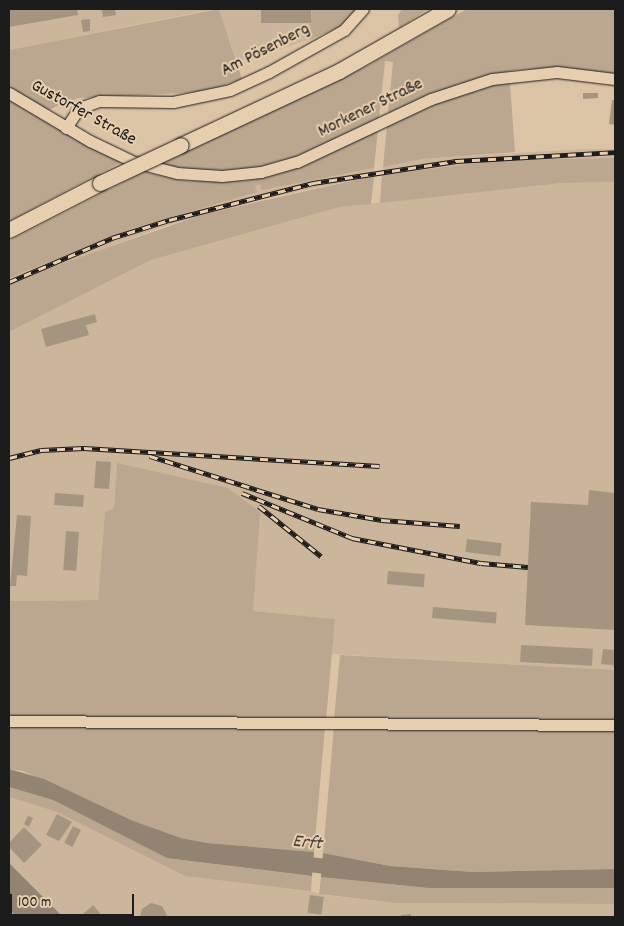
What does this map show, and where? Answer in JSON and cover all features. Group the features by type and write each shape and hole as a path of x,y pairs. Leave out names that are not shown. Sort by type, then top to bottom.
{"main road":[{"path":"9,230 100,183 339,71 448,9"}],"street":[{"name":"Am Pösenberg","path":"66,128 79,108 98,100 173,102 230,90 269,72 340,32 363,9"},
{"name":"Morkener Straße","path":"142,165 199,175 253,173 308,158 431,99 481,82 548,72 615,79"},
{"name":"Gustorfer Straße","path":"9,93 66,128 142,165"},
{"path":"9,721 615,725"}],"shaded area":[{"path":"9,9 214,9 9,50"},
{"path":"219,9 312,9 311,37 309,40 237,62"},
{"path":"219,9 242,79 204,92 78,98 45,111 9,88 9,50"},
{"path":"312,9 360,9 341,26 309,40"},
{"path":"402,9 428,9 399,28 398,15"},
{"path":"467,9 615,9 615,74 559,68 515,70 459,84 388,114 393,62 385,61 379,118 312,152 259,167 224,171 188,169 160,164 365,67"},
{"path":"507,81 510,84 515,152 422,159 383,167 387,125 458,93"},
{"path":"9,93 127,159 9,221"},
{"path":"378,129 374,168 262,190 260,184 255,186 257,192 134,228 9,278 9,241 143,172 185,181 245,181 315,160"},
{"path":"583,149 615,149 615,158 500,160 382,175 383,167 422,159"},
{"path":"615,158 615,182 562,183 380,203 382,175 500,160"},
{"path":"374,168 374,176 257,200 165,226 9,285 9,278 49,260 161,219 257,192 255,186 260,184 262,190"},
{"path":"374,176 371,204 340,207 151,260 9,332 9,285 38,272 204,214"},
{"path":"615,182 615,670 332,654 334,619 253,611 117,463 114,509 105,512 98,600 9,601 9,332 151,260 340,207 562,183"},
{"path":"117,463 228,488 260,512 253,611 335,619 326,720 9,718 9,601 98,600 105,512 114,508"},
{"path":"340,655 615,670 615,723 334,720"},
{"path":"9,724 325,727 314,852 207,843 181,838 131,820 23,771 9,769"},
{"path":"334,727 615,728 615,869 473,872 390,866 323,853"},
{"path":"9,769 44,779 131,820 181,838 207,843 314,852 312,876 167,858 53,800 9,787"},
{"path":"9,787 53,800 167,858 312,876 311,891 185,876 57,812 9,797"},
{"path":"9,797 323,895 396,903 615,904 615,917 9,917"},
{"path":"323,853 390,866 473,872 615,869 615,888 428,888 321,877"},
{"path":"9,863 63,917 17,917 9,909"},
{"path":"321,877 428,888 615,888 615,904 396,903 319,894"}],"building":[{"path":"9,9 77,9 78,15 9,27"},
{"path":"115,9 116,15 103,17 102,10"},
{"path":"261,9 311,9 311,23 261,23"},
{"path":"90,19 90,31 83,32 81,20"},
{"path":"583,93 598,93 598,98 583,99"},
{"path":"612,100 615,100 615,125 609,124"},
{"path":"95,314 97,322 86,325 89,335 46,347 41,329"},
{"path":"96,461 111,462 109,489 94,488"},
{"path":"589,490 615,493 615,630 525,625 531,502 588,505"},
{"path":"55,493 84,495 83,507 54,505"},
{"path":"17,515 31,516 27,576 17,575 16,586 10,586"},
{"path":"66,531 79,532 76,571 63,570"},
{"path":"467,539 502,543 500,556 465,552"},
{"path":"388,571 425,574 424,587 387,584"},
{"path":"433,607 497,613 496,624 432,618"},
{"path":"521,645 593,649 592,666 520,662"},
{"path":"603,649 615,650 615,669 613,665 601,664"},
{"path":"57,814 72,822 59,841 46,835"},
{"path":"28,816 33,818 29,827 24,824"},
{"path":"73,826 81,830 72,847 64,843"},
{"path":"24,827 42,845 24,863 9,847 9,843"},
{"path":"310,895 324,897 321,915 307,913"},
{"path":"151,903 162,906 168,917 140,917 142,909"},
{"path":"93,905 100,913 96,917 80,917"},
{"path":"411,914 411,917 401,917 401,915"}],"waterway":[{"name":"Erft","path":"293,862 342,868"}],"railway":[{"path":"9,282 112,238 169,220 313,183 456,161 615,152"},
{"path":"9,458 41,450 84,448 379,466"},
{"path":"150,456 318,509 382,520 460,526"},
{"path":"242,493 352,538 481,563 528,567"},
{"path":"259,506 321,556"}]}
